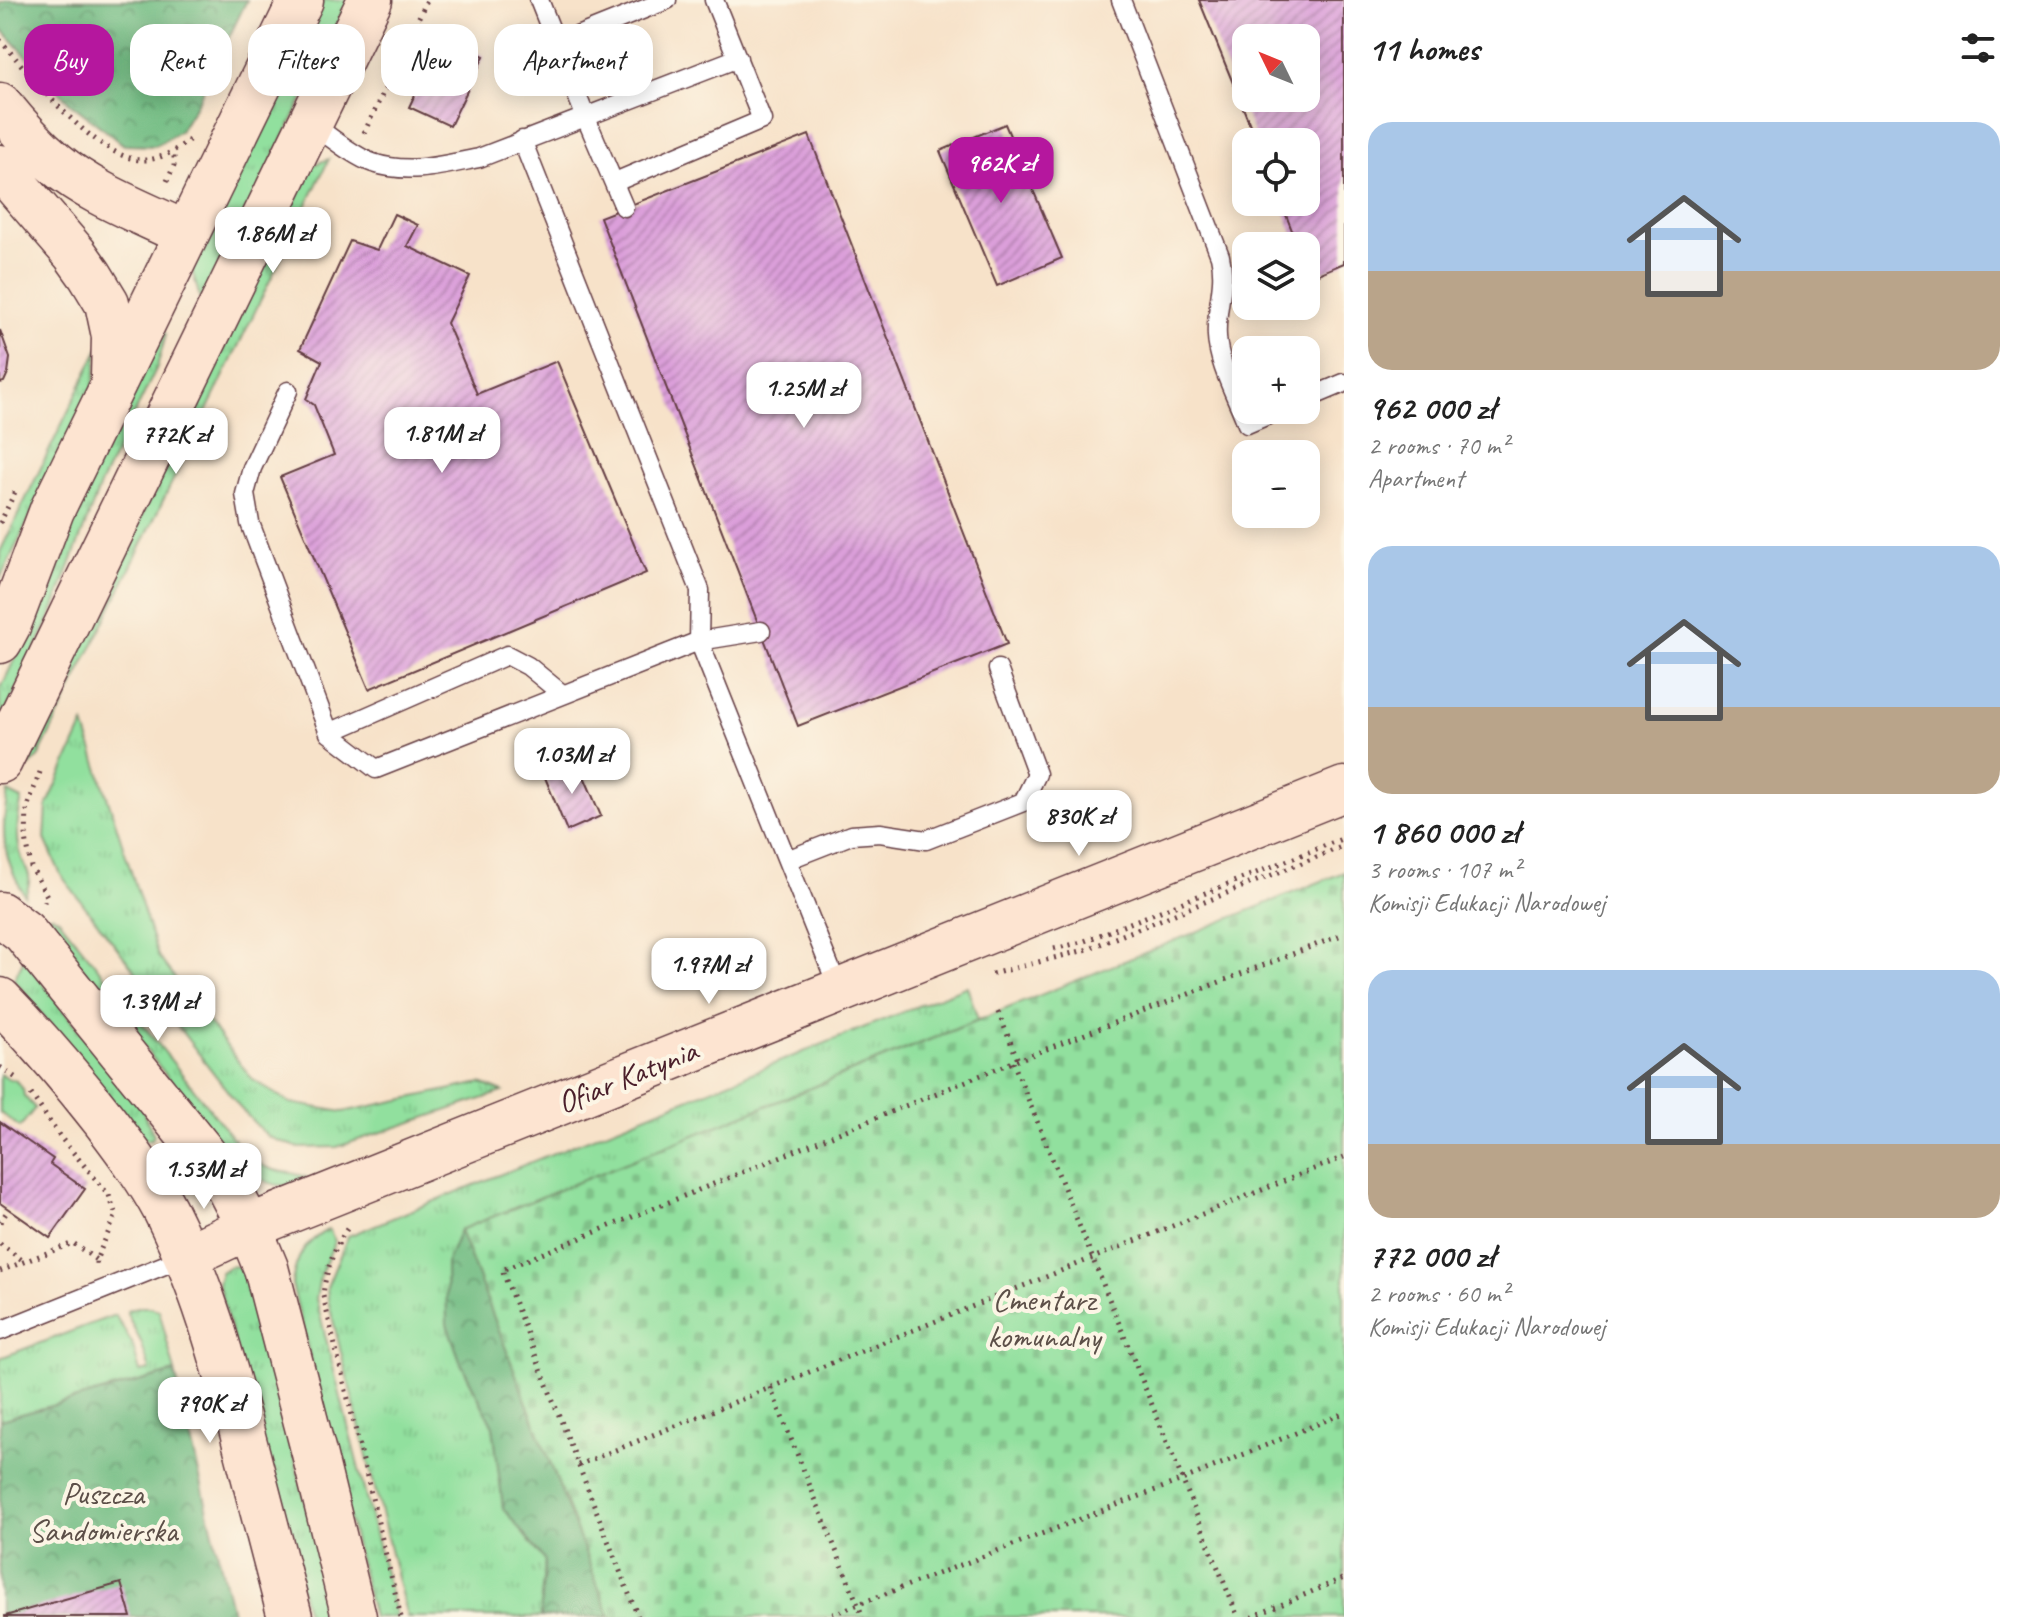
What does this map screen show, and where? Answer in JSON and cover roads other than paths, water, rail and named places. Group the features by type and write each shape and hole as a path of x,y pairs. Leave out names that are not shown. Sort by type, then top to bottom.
{"main road":[{"path":"0,641 52,510 301,0"},
{"path":"0,761 370,0"},
{"path":"0,105 57,165 102,193 186,234"},
{"path":"0,167 75,254 107,303 114,336 112,389"},
{"path":"176,397 186,234"},
{"name":"Ofiar Katynia","path":"187,1256 249,1227 1344,789"},
{"path":"0,914 24,932 179,1123 228,1187 249,1227 266,1268 354,1617"},
{"path":"0,1000 55,1059 138,1165 164,1208 187,1256 230,1387 290,1617"}],"lane":[{"path":"539,0 549,24"},
{"path":"607,24 667,0"},
{"path":"615,182 762,120 714,0"},
{"path":"1121,0 1220,256 1224,270 1216,333 1219,352 1232,385"},
{"path":"309,122 372,163 407,170 438,167 479,158 738,58"},
{"path":"577,96 624,207"},
{"path":"522,140 700,590 699,641 839,990"},
{"path":"1320,393 1344,383"},
{"path":"288,391 252,468 245,494 250,523 329,733 376,769 699,641 761,631"},
{"path":"329,733 507,655 528,666 562,694"},
{"path":"787,860 851,835 880,833 926,840 1023,802 1037,774 998,669"},
{"name":"Ofiar Katynia","path":"0,1331 187,1256"}],"park label":[{"name":"Cmentarz komunalny","path":"1044,1318"},
{"name":"Puszcza Sandomierska","path":"103,1512"}]}
